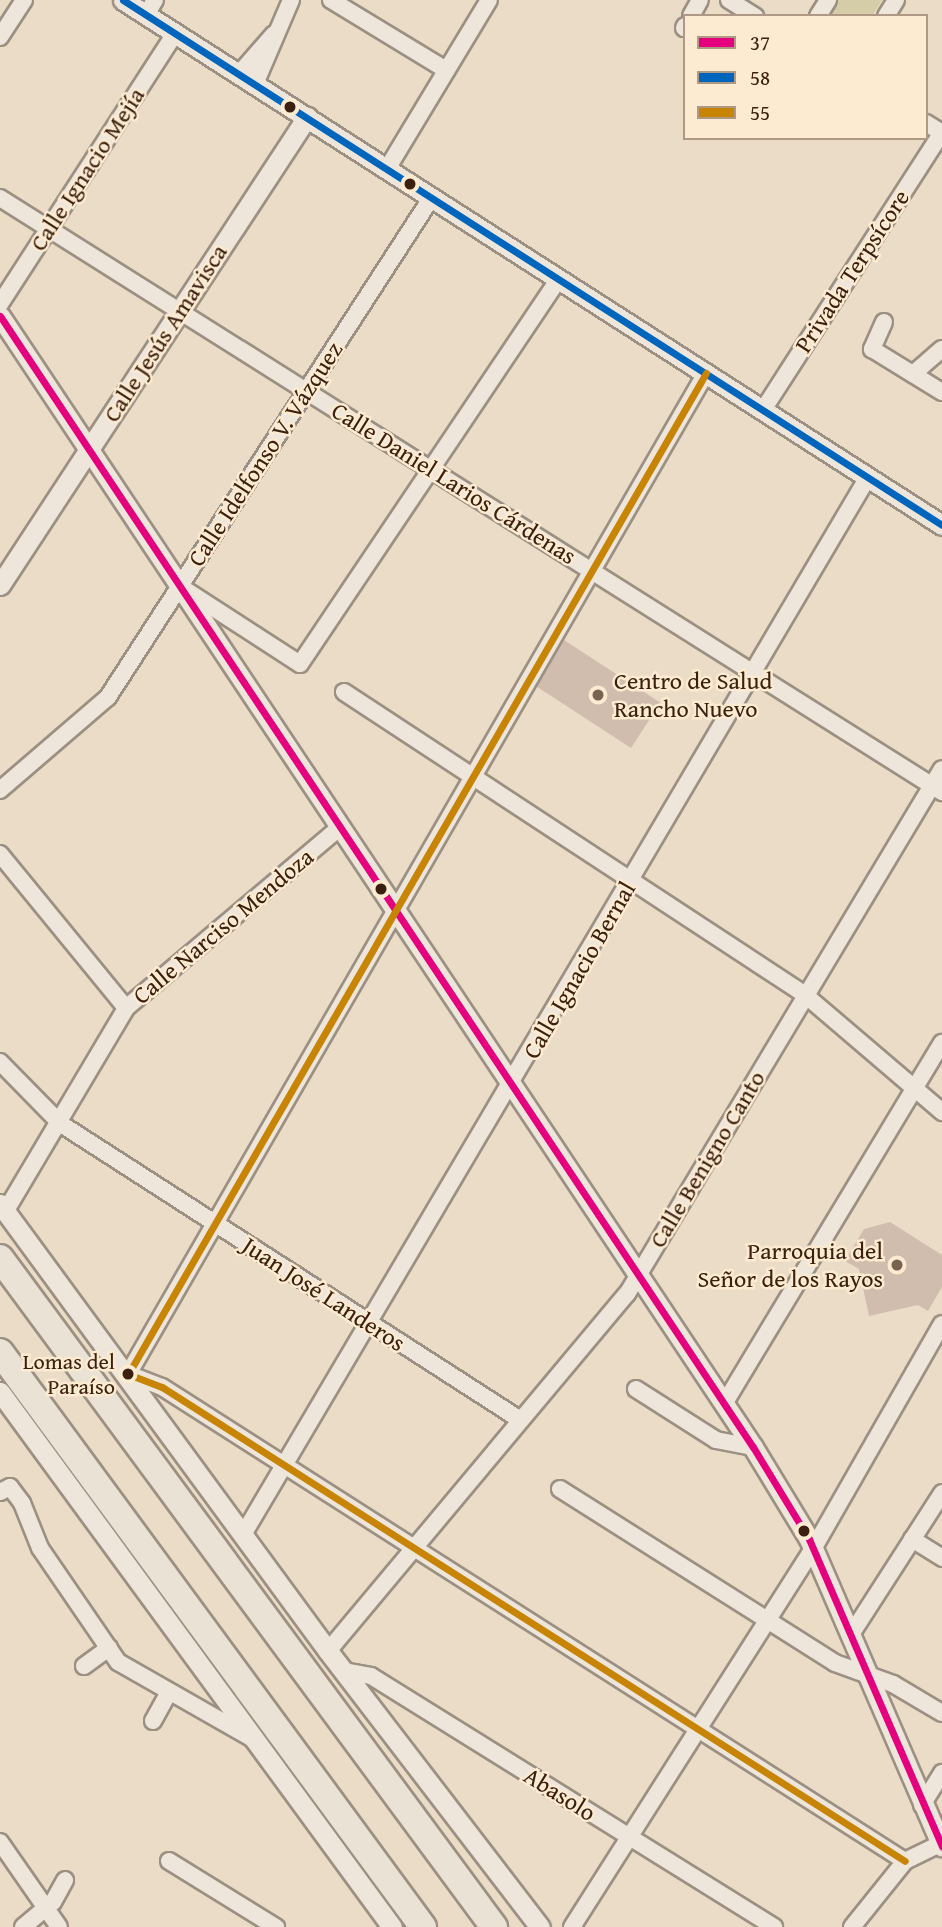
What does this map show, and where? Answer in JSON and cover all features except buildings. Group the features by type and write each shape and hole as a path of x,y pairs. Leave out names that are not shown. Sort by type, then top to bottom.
{"highway":[{"path":"0,1258 494,1927"},
{"path":"0,1352 423,1927"}],"street":[{"path":"0,37 24,0"},
{"path":"123,0 151,7 175,33 942,525"},
{"path":"247,79 269,61 274,34 291,0"},
{"path":"331,0 446,70"},
{"path":"387,169 489,0"},
{"path":"729,0 752,14"},
{"name":"Calle Ignacio Mejía","path":"0,304 175,33"},
{"name":"Calle Jesús Amavisca","path":"0,585 307,117"},
{"name":"Privada Terpsícore","path":"763,410 942,132"},
{"name":"Calle Idelfonso V. Vázquez","path":"2,785 108,697 432,197"},
{"name":"Calle Daniel Larios Cárdenas","path":"0,198 937,788"},
{"path":"180,586 300,664 559,279"},
{"path":"0,316 753,1447 813,1549 941,1846 905,1861 852,1927"},
{"path":"884,322 872,349 942,392"},
{"path":"913,374 942,349"},
{"path":"128,1374 706,373"},
{"name":"Calle Ignacio Bernal","path":"244,1534 512,1087 868,477"},
{"path":"344,692 804,994 942,1112"},
{"name":"Calle Benigno Canto","path":"328,1651 411,1545 638,1276 804,994 937,788 942,769"},
{"name":"Calle Narciso Mendoza","path":"3,1208 61,1124 126,1008 340,827"},
{"path":"0,854 126,1008"},
{"path":"724,1404 942,1043"},
{"name":"Juan José Landeros","path":"0,1062 61,1124 519,1419"},
{"path":"3,1208 128,1374 328,1651 540,1927"},
{"path":"572,1927 813,1549 942,1324"},
{"path":"128,1374 162,1387 905,1861"},
{"path":"636,1389 716,1440 753,1447"},
{"path":"0,1392 264,1746 393,1927"},
{"path":"0,1492 10,1487 22,1503 40,1548 118,1662 264,1746"},
{"path":"560,1489 835,1663 866,1674 942,1713"},
{"path":"850,1636 942,1493"},
{"path":"912,1539 942,1558"},
{"path":"84,1666 109,1648"},
{"name":"Abasolo","path":"343,1671 364,1671 774,1927"},
{"path":"153,1721 169,1692"},
{"path":"922,1805 942,1773"},
{"path":"0,1842 59,1927"},
{"path":"169,1861 276,1927"},
{"path":"377,1864 393,1927"},
{"path":"23,1927 45,1908 65,1880"}],"shaded area":[{"path":"837,0 882,0 873,14 828,14"}],"transit line":[{"name":"58","path":"123,0 942,525"},
{"name":"37","path":"0,316 753,1447 809,1539 942,1847"},
{"name":"55","path":"706,373 128,1374 162,1387 905,1861"}],"place":[{"name":"Centro de Salud Rancho Nuevo","path":"598,695"},
{"name":"Parroquia del Señor de los Rayos","path":"897,1265"},
{"name":"Lomas del Paraíso","path":"128,1374"}]}
